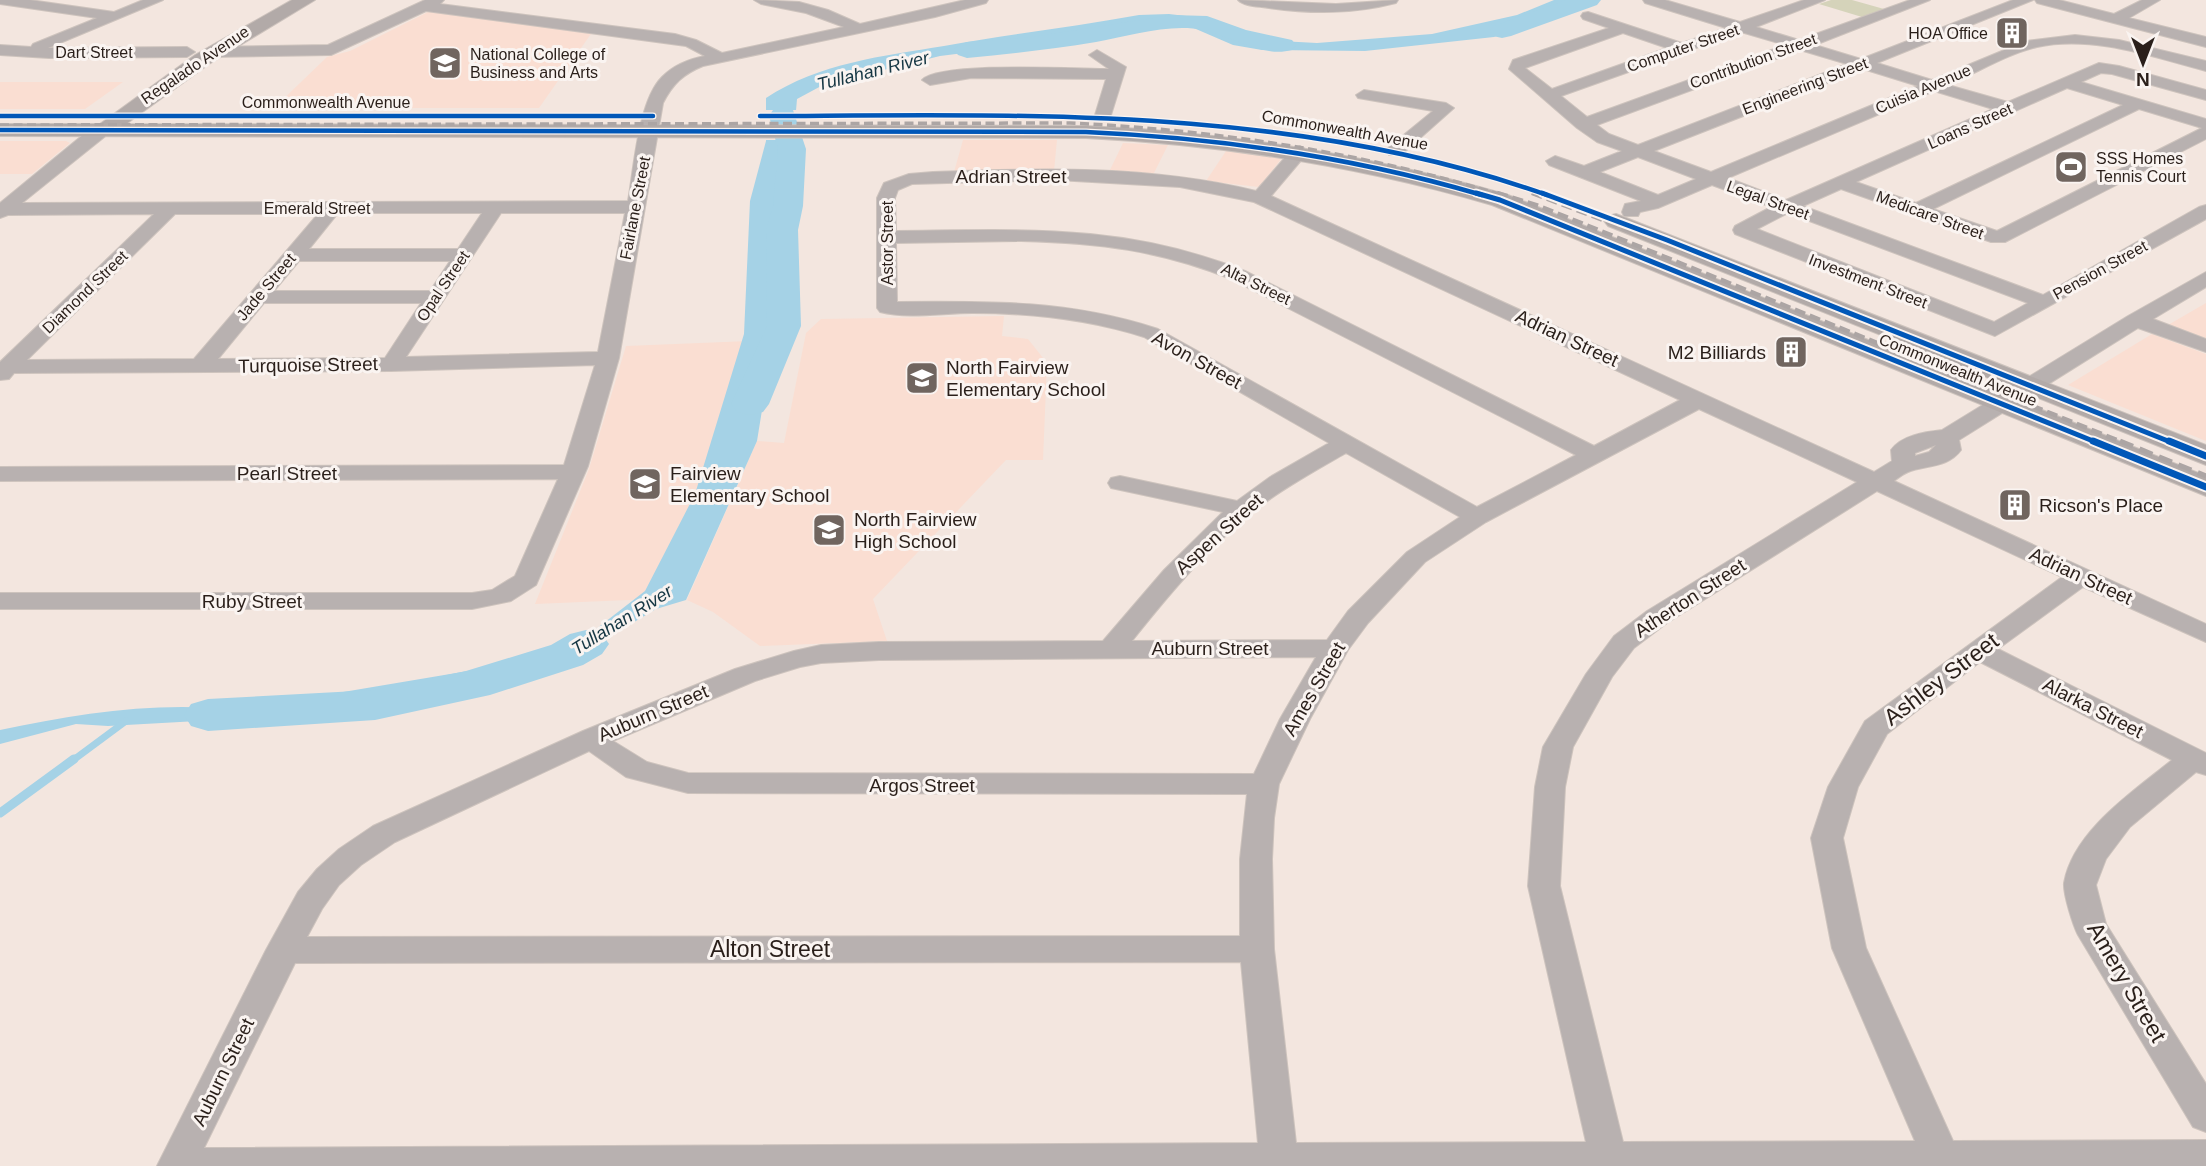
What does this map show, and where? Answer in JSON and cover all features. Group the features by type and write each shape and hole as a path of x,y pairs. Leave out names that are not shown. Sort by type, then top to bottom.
{"main road":[{"name":"Regalado Avenue","path":"94,129 187,52 283,0"},
{"name":"Regalado Avenue","path":"94,129 122,116 210,52 306,0"},
{"name":"Commonwealth Avenue","path":"0,116 94,129"},
{"name":"Commonwealth Avenue","path":"122,116 652,123"},
{"name":"Commonwealth Avenue","path":"0,130 823,123 1103,116 1244,126 1395,151 1623,216 2206,456"},
{"name":"Commonwealth Avenue","path":"823,123 1133,133 1224,140 1300,151 1421,176 1500,200 2206,487"}],"street":[{"path":"0,0 114,17"},
{"path":"27,52 156,0"},
{"path":"761,0 805,7 839,18 859,29"},
{"name":"Fairlane Street","path":"504,596 518,589 527,579 573,472 608,358 657,96 667,81 684,68 717,57 859,29 981,0"},
{"path":"1245,0 1323,10 1351,9 1391,0"},
{"path":"1650,0 2009,108"},
{"name":"Computer Street","path":"1549,95 1818,0"},
{"name":"Contribution Street","path":"1583,124 1923,0"},
{"name":"Engineering Street","path":"1584,172 2026,0"},
{"path":"2042,0 2206,42"},
{"path":"2115,19 2153,0"},
{"path":"210,52 331,50 430,3 675,39 691,43 717,57"},
{"path":"1685,10 1706,4"},
{"path":"1588,16 1682,48"},
{"path":"2177,34 2196,26"},
{"name":"Legal Street","path":"1623,28 1519,63 1517,69 1603,138 2044,302"},
{"name":"Cuisia Avenue","path":"1623,216 1652,208 1654,203 2031,44 2052,40 2098,41 2125,45 2206,66"},
{"name":"Dart Street","path":"0,50 187,52"},
{"path":"1097,55 1115,65 1116,74 1103,92 1103,116"},
{"name":"Loans Street","path":"1742,230 1787,206 2105,68 2206,94"},
{"path":"973,90 936,85 971,73 1116,74"},
{"path":"2067,83 2206,124"},
{"path":"1364,95 1446,108"},
{"path":"1917,209 2137,104"},
{"path":"1395,151 1446,108"},
{"name":"Regalado Avenue","path":"1,210 94,129"},
{"name":"Medicare Street","path":"1841,183 1992,237 2003,237 2206,132"},
{"path":"1260,198 1300,151"},
{"path":"1555,161 1654,203"},
{"name":"Adrian Street","path":"896,183 944,176 1109,177 1203,185 1260,198 2206,634"},
{"name":"Astor Street","path":"887,307 887,198 890,187 896,183"},
{"name":"Emerald Street","path":"1,210 635,207"},
{"name":"Diamond Street","path":"4,371 171,208"},
{"name":"Jade Street","path":"200,366 333,208"},
{"name":"Opal Street","path":"391,364 495,208"},
{"name":"Pension Street","path":"1995,330 2206,211"},
{"name":"Investment Street","path":"1742,230 1995,330"},
{"name":"Alta Street","path":"887,237 1078,237 1155,245 1184,253 1238,275 1594,455"},
{"path":"293,255 464,255"},
{"name":"Atherton Street","path":"1608,1162 1544,886 1550,787 1558,747 1600,674 1624,642 1657,617 1905,464 1930,462 1940,456 1949,450 1947,437 2206,278"},
{"path":"258,297 436,297"},
{"name":"Avon Street","path":"887,307 1055,309 1093,314 1124,323 1151,333 1476,517"},
{"path":"2135,320 2206,346"},
{"name":"Turquoise Street","path":"4,371 608,358"},
{"name":"Ames Street","path":"1278,1163 1257,949 1256,859 1258,818 1264,784 1295,719 1335,648 1358,617 1406,566 1476,517 1699,400"},
{"name":"Aspen Street","path":"1112,648 1154,595 1242,509 1286,478 1346,443"},
{"name":"Pearl Street","path":"0,474 573,472"},
{"path":"1120,484 1242,509"},
{"name":"Ashley Street","path":"1942,1161 1849,948 1828,838 1843,787 1875,728 2081,576"},
{"name":"Ruby Street","path":"0,601 472,601 504,596"},
{"name":"Auburn Street","path":"176,1165 283,950 310,901 328,877 349,857 384,834 593,738 745,675 821,654 1112,648 1335,648"},
{"name":"Alarka Street","path":"1980,650 2200,762"},
{"name":"Argos Street","path":"593,738 609,755 631,769 688,783 1264,784"},
{"name":"Amery Street","path":"2200,762 2119,819 2091,856 2080,886 2091,926 2206,1116"},
{"name":"Alton Street","path":"283,950 1257,949"},
{"path":"176,1165 1942,1161 2206,1156"}],"shaded area":[{"path":"1831,0 1852,0 1884,9 1862,17 1819,4"},
{"name":"National College of Business and Arts","path":"432,10 593,31 539,108 274,108 327,57 350,51"},
{"path":"0,82 123,82 85,109 0,109"},
{"path":"963,140 1057,140 1054,171 954,172"},
{"path":"0,141 70,143 32,174 0,174"},
{"path":"1123,143 1168,145 1153,175 1109,172"},
{"path":"1226,151 1282,158 1259,187 1206,181"},
{"path":"2206,303 2206,339 2168,325"},
{"path":"1004,316 1002,336 1028,339 1047,363 1043,460 1006,460 873,599 887,641 760,646 713,612 687,600 757,441 784,443 806,333 821,319"},
{"path":"2152,334 2206,354 2206,441 2068,385"},
{"name":"Fairview Elementary School","path":"749,341 718,448 652,599 535,604 589,469 626,346"}],"water":[{"path":"1554,0 1586,0 1494,37 1365,51 1262,50 1233,45 1189,26 1161,24 940,56 823,85 797,99 780,297 776,308 781,326 769,367 757,441 686,600 656,609 574,658 198,721 108,726 76,724 0,744 0,730 58,719 147,708 236,710 468,671 569,650 645,591 695,494 744,334 750,201 766,141 766,98 786,86 830,69 875,58 1139,15 1194,17 1227,30 1280,41 1317,43 1432,34 1517,15"}],"pier":[{"path":"763,110 800,110 799,140 762,140"}],"waterway":[{"name":"Tullahan River","path":"1502,31 1589,0"},
{"name":"Tullahan River","path":"967,50 1032,45 1172,22 1207,23 1239,36 1283,45"},
{"name":"Tullahan River","path":"750,404 784,326 782,230 788,206 792,149 783,116"},
{"name":"Tullahan River","path":"208,715 375,705 473,684 567,655 586,644"},
{"path":"72,761 126,721"},
{"path":"0,813 74,759"}],"railway":[{"path":"0,125 1070,123 1180,131 1288,146 1396,167 1502,195"},
{"path":"1497,193 1539,206 2124,443"},
{"path":"1537,195 1532,193 1719,264 2164,443"},
{"path":"2120,441 2206,476"},
{"path":"2159,441 2206,460"}],"cycle path":[{"path":"760,116 998,115 1156,120 1314,137 1440,162 1532,190 1622,223 2206,456"},
{"path":"0,116 653,116"},
{"path":"0,130 1086,132 1192,138 1296,152 1398,172 1500,200 2206,487"}],"place":[{"name":"HOA Office","path":"2012,33"},
{"name":"National College of Business and Arts","path":"445,63"},
{"name":"SSS Homes Tennis Court","path":"2071,167"},
{"name":"M2 Billiards","path":"1791,352"},
{"name":"North Fairview Elementary School","path":"922,378"},
{"name":"Fairview Elementary School","path":"645,484"},
{"name":"Ricson's Place","path":"2015,505"},
{"name":"North Fairview High School","path":"829,530"}]}
